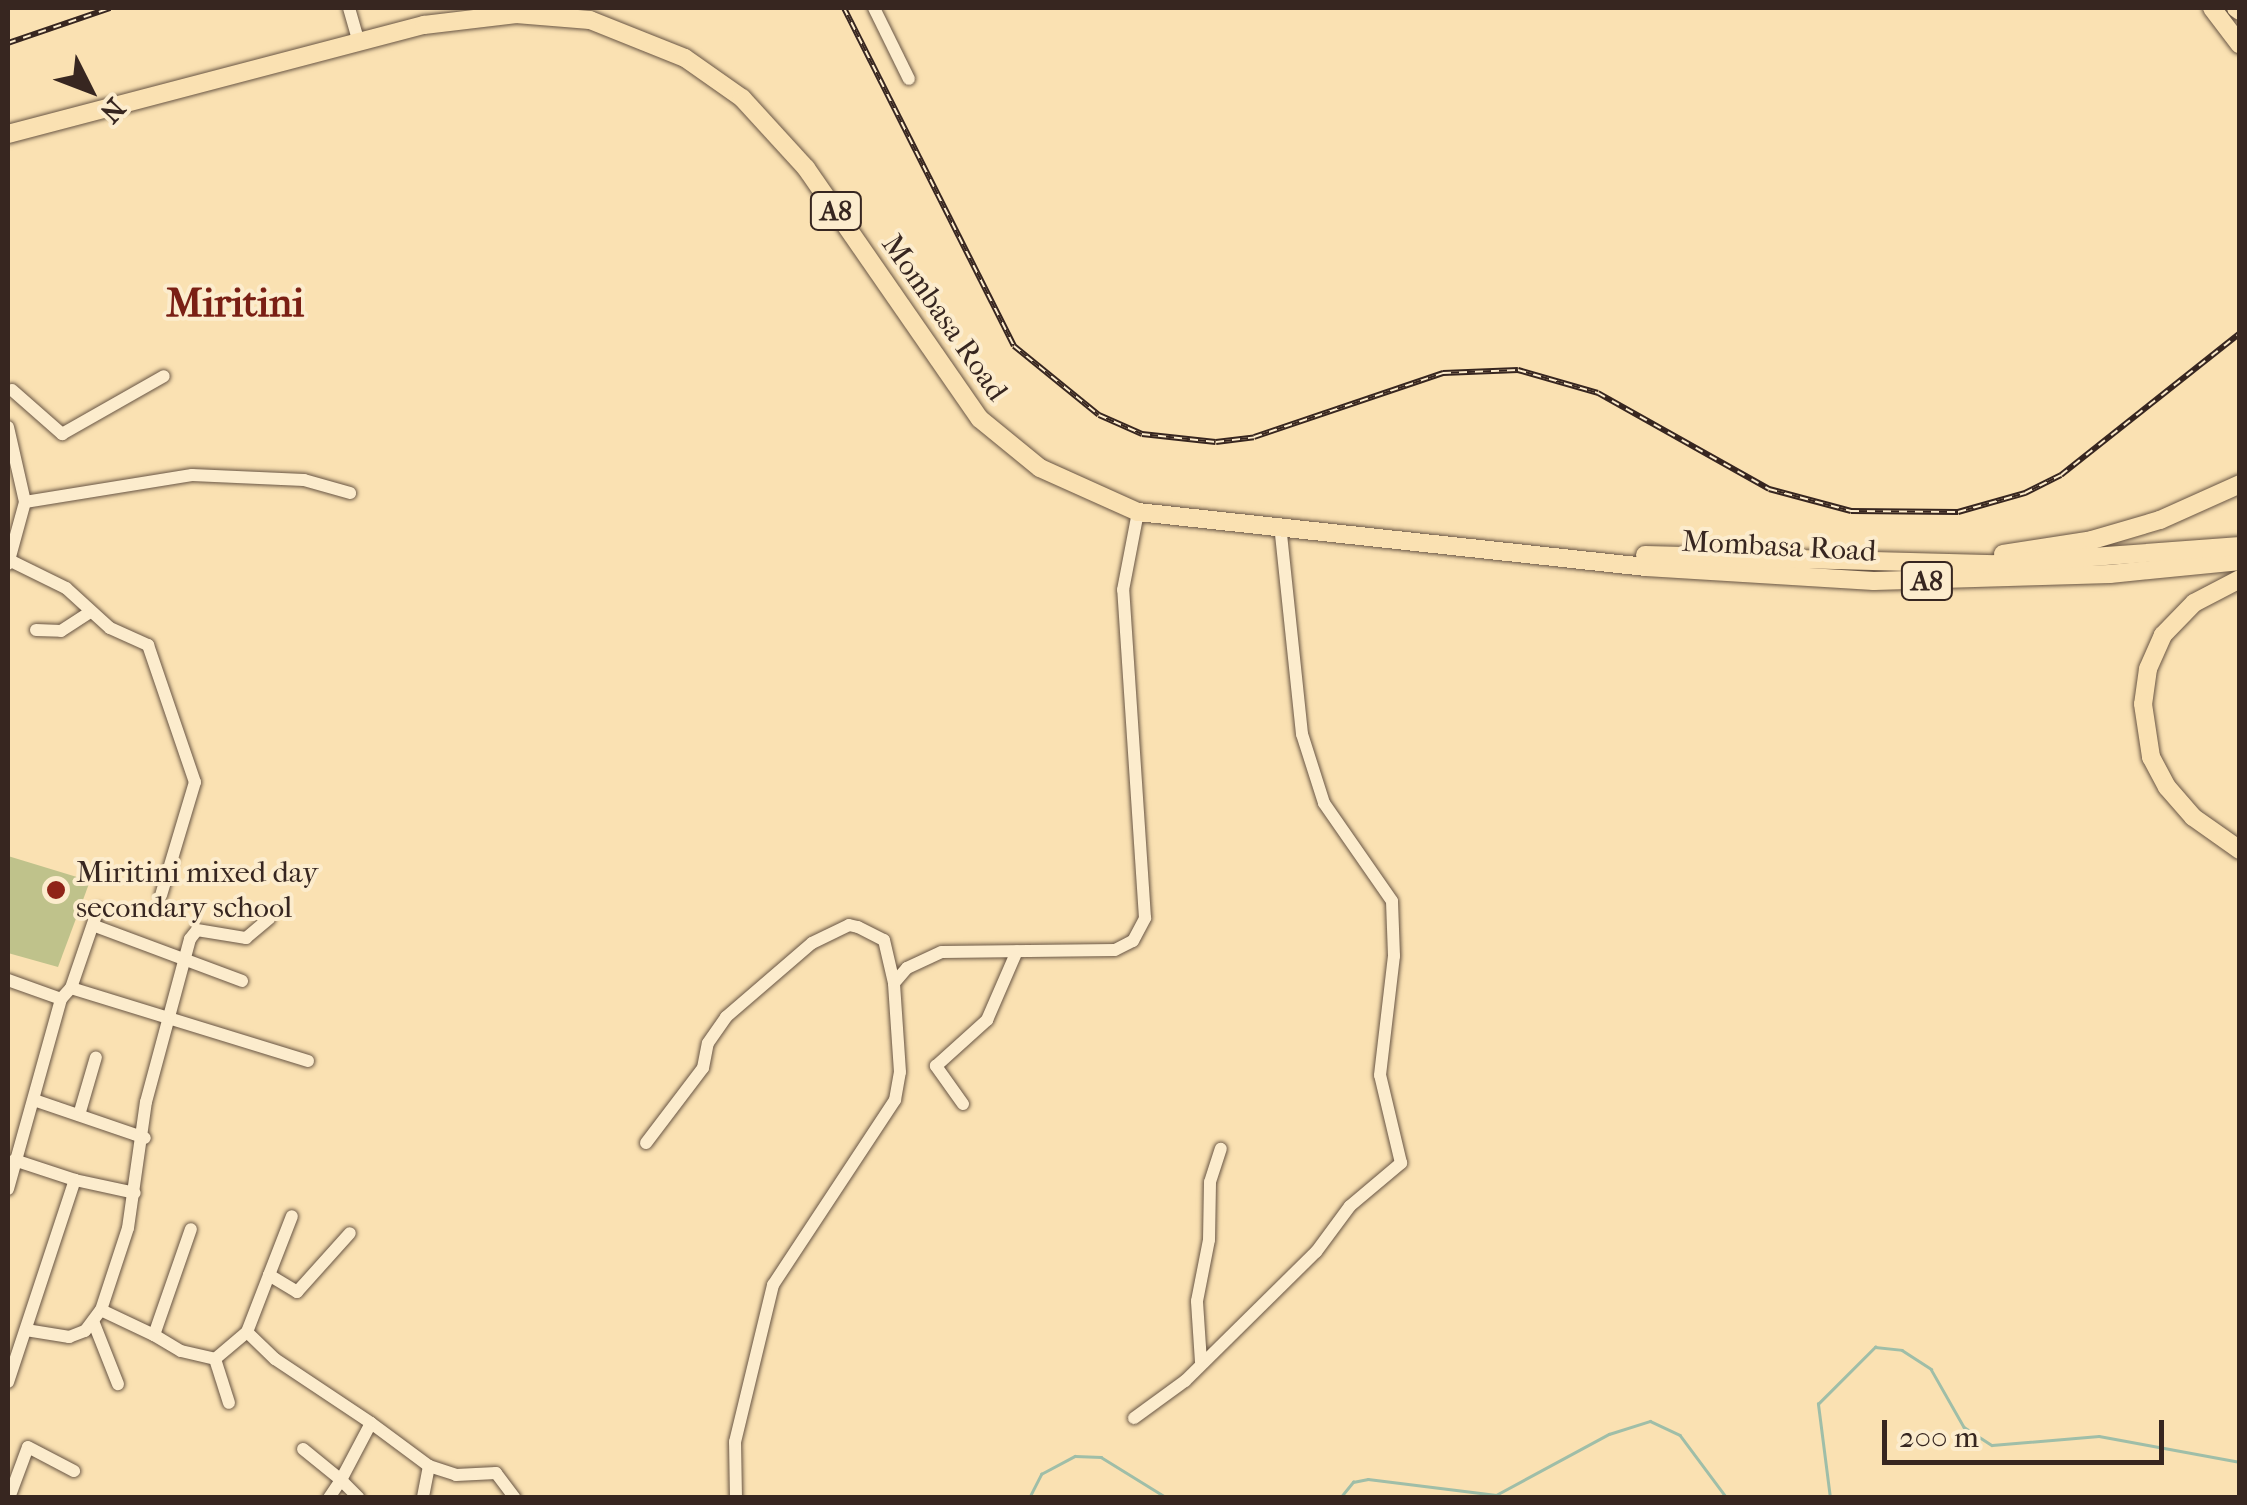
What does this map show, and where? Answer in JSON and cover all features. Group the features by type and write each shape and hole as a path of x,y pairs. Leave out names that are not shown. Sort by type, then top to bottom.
{"highway":[{"path":"2212,8 2240,45"},
{"name":"Mombasa Road","path":"8,134 424,24 552,15 616,27 708,71 780,134 980,420 1040,468 1138,512 1615,560 1910,582 2110,574 2240,561"},
{"path":"1953,562 2092,540 2160,520 2240,484"},
{"name":"Mombasa Road","path":"1615,560 1645,555 2089,561 2240,546"},
{"path":"2240,579 2175,621 2157,646 2143,693 2144,732 2167,787 2193,817 2240,850"}],"street":[{"path":"349,8 359,44"},
{"path":"874,8 909,80"},
{"path":"12,390 62,434 164,376"},
{"path":"8,428 13,475 25,502 8,562 66,588 89,613 148,645 191,761 194,782 160,896"},
{"path":"25,502 192,475 304,480 350,493"},
{"path":"894,983 907,968 942,952 1115,950 1132,940 1145,918 1123,590 1138,512"},
{"path":"1134,1418 1201,1362 1316,1252 1350,1206 1401,1164 1380,1075 1394,956 1392,902 1324,803 1302,734 1280,525"},
{"path":"36,630 61,632 89,613"},
{"path":"8,1190 66,994 95,926 98,908"},
{"path":"118,1384 97,1316 136,1194 146,1102 182,960 197,930 246,938 270,919"},
{"path":"646,1142 703,1068 708,1044 726,1017 812,943 848,925 884,940 894,983 900,1072 895,1100 772,1285 735,1442 736,1498"},
{"path":"95,926 242,981"},
{"path":"963,1104 936,1066 987,1020 1017,950"},
{"path":"8,980 169,1019 308,1061"},
{"path":"79,1115 96,1057"},
{"path":"34,1100 144,1138"},
{"path":"1201,1362 1197,1301 1209,1240 1210,1182 1221,1149"},
{"path":"14,1160 136,1194"},
{"path":"8,1382 76,1180"},
{"path":"215,1359 247,1332 292,1216"},
{"path":"154,1334 191,1229"},
{"path":"269,1275 297,1292 350,1233"},
{"path":"26,1330 68,1336 97,1316"},
{"path":"97,1316 154,1334 181,1351 215,1359"},
{"path":"247,1332 275,1359 429,1466 456,1475 496,1473 515,1498"},
{"path":"215,1359 229,1402"},
{"path":"329,1498 371,1423"},
{"path":"10,1498 28,1447 74,1471"},
{"path":"303,1449 359,1498"},
{"path":"423,1498 429,1466"}],"green space":[{"path":"8,856 90,881 58,967 8,953"}],"waterway":[{"path":"1830,1498 1818,1404 1875,1347 1902,1350 1931,1369 1964,1427 1992,1445 2099,1436 2240,1462"},
{"path":"1340,1498 1353,1482 1368,1479 1496,1495 1609,1434 1650,1421 1680,1435 1727,1498"},
{"path":"1029,1498 1041,1474 1075,1456 1101,1457 1167,1498"}],"railway":[{"path":"8,43 110,8"},
{"path":"844,8 1014,346 1099,415 1142,434 1216,442 1254,437 1443,373 1518,370 1598,393 1769,489 1851,511 1958,512 2025,493 2061,475 2240,333"}],"place":[{"name":"Miritini mixed day secondary school","path":"56,890"}],"district":[{"name":"Miritini","path":"235,303"}]}
